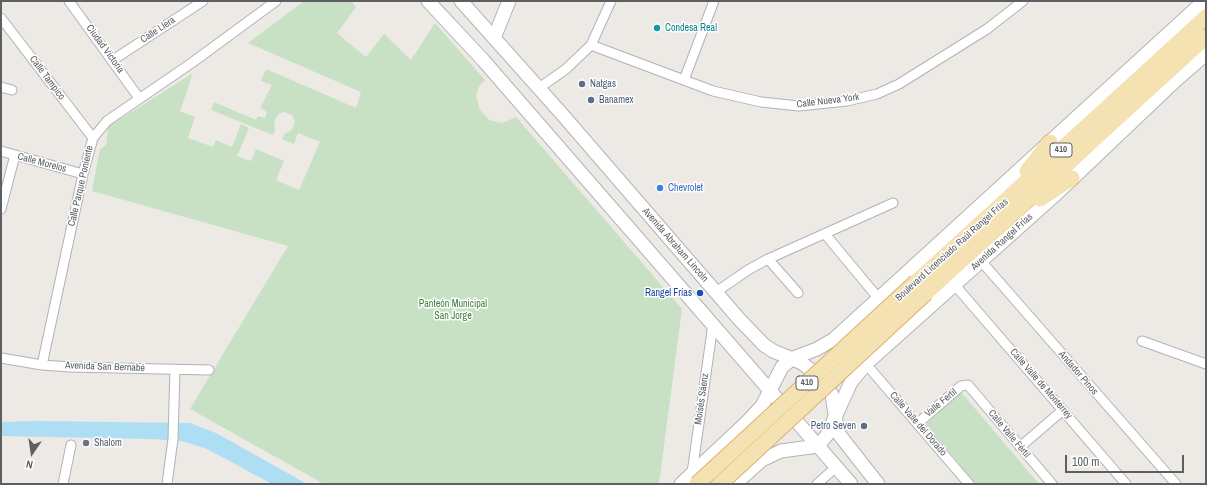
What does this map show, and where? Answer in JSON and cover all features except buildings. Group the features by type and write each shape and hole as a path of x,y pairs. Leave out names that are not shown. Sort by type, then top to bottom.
{"main road":[{"path":"428,1 484,60 851,484"},
{"name":"Avenida Abraham Lincoln","path":"461,1 764,345 779,354 793,358 809,367 822,379 832,395 838,433 878,484"},
{"path":"492,35 501,1"},
{"path":"492,35 509,1"},
{"path":"696,477 762,406 782,367 793,358 827,345 847,328 1204,1"},
{"name":"Boulevard Licenciado Raúl Rangel Frías","path":"696,477 992,214 1206,17"},
{"name":"Boulevard Licenciado Raúl Rangel Frías","path":"720,484 1206,37"},
{"name":"Avenida Rangel Frías","path":"818,446 827,436 851,382 869,361 981,261 1206,54"},
{"path":"992,214 1050,142"},
{"path":"1004,222 1072,178"},
{"path":"866,310 864,329 872,339 878,341 895,337"},
{"path":"847,328 856,331 871,344 869,361"},
{"path":"735,484 762,460 774,454 781,451 818,446"},
{"path":"680,484 696,477 707,467 720,474 726,484"}],"street":[{"name":"Ciudad Victoria","path":"69,1 139,98"},
{"name":"Calle Llera","path":"113,60 203,1"},
{"name":"Calle Parque Poniente","path":"42,364 92,138 107,121 193,62 276,1"},
{"path":"539,88 566,69 591,45 611,1"},
{"path":"684,80 714,1"},
{"name":"Calle Nueva York","path":"591,45 684,80 741,98 799,106 847,101 877,94 899,84 987,29 1023,1"},
{"name":"Calle Tampico","path":"1,18 92,138"},
{"path":"1,87 12,90"},
{"name":"Calle Morelos","path":"1,151 83,174"},
{"path":"1,209 15,155"},
{"path":"716,292 748,270 768,259 893,202"},
{"path":"825,234 879,299"},
{"path":"768,259 798,293"},
{"name":"Andador Pinos","path":"981,261 1176,484"},
{"name":"Calle Valle de Monterrey","path":"954,284 1126,484"},
{"name":"Moisés Sáenz","path":"696,477 713,324"},
{"path":"1142,341 1206,364"},
{"name":"Avenida San Bernabé","path":"1,358 42,364 210,370"},
{"name":"Calle Valle del Dorado","path":"869,361 918,423 970,484"},
{"path":"167,484 174,439 175,369"},
{"name":"Valle Fertil","path":"918,423 961,386 966,385"},
{"name":"Calle Valle Fértil","path":"966,385 970,387 1052,484"},
{"path":"1020,447 1063,410"},
{"path":"63,484 71,446"},
{"path":"818,484 836,467"}],"green space":[{"name":"Panteón Municipal San Jorge","path":"304,1 351,1 356,7 337,33 366,57 384,34 411,60 435,23 485,80 479,86 476,96 480,110 489,120 502,123 516,117 682,309 659,484 324,484 190,409 288,246 92,191 100,149 106,145 108,127 193,73 180,111 195,117 188,138 213,147 216,140 232,147 241,124 249,128 237,156 251,161 256,149 284,161 276,180 299,190 320,142 298,133 294,144 282,139 285,133 291,131 295,122 292,115 284,112 278,114 274,123 275,130 273,135 211,110 214,102 256,120 258,116 265,118 267,112 260,108 272,85 261,81 266,69 356,108 361,92 248,43"},
{"path":"961,392 1039,484 976,484 926,424"}],"water":[{"path":"1,422 190,423 216,433 307,484 272,484 207,449 182,441 1,436"}],"place":[{"name":"Condesa Real","path":"657,28"},
{"name":"Natgas","path":"582,84"},
{"name":"Banamex","path":"591,100"},
{"name":"Chevrolet","path":"660,188"},
{"name":"Rangel Frías","path":"700,293"},
{"name":"Petro Seven","path":"864,426"},
{"name":"Shalom","path":"86,443"}]}
